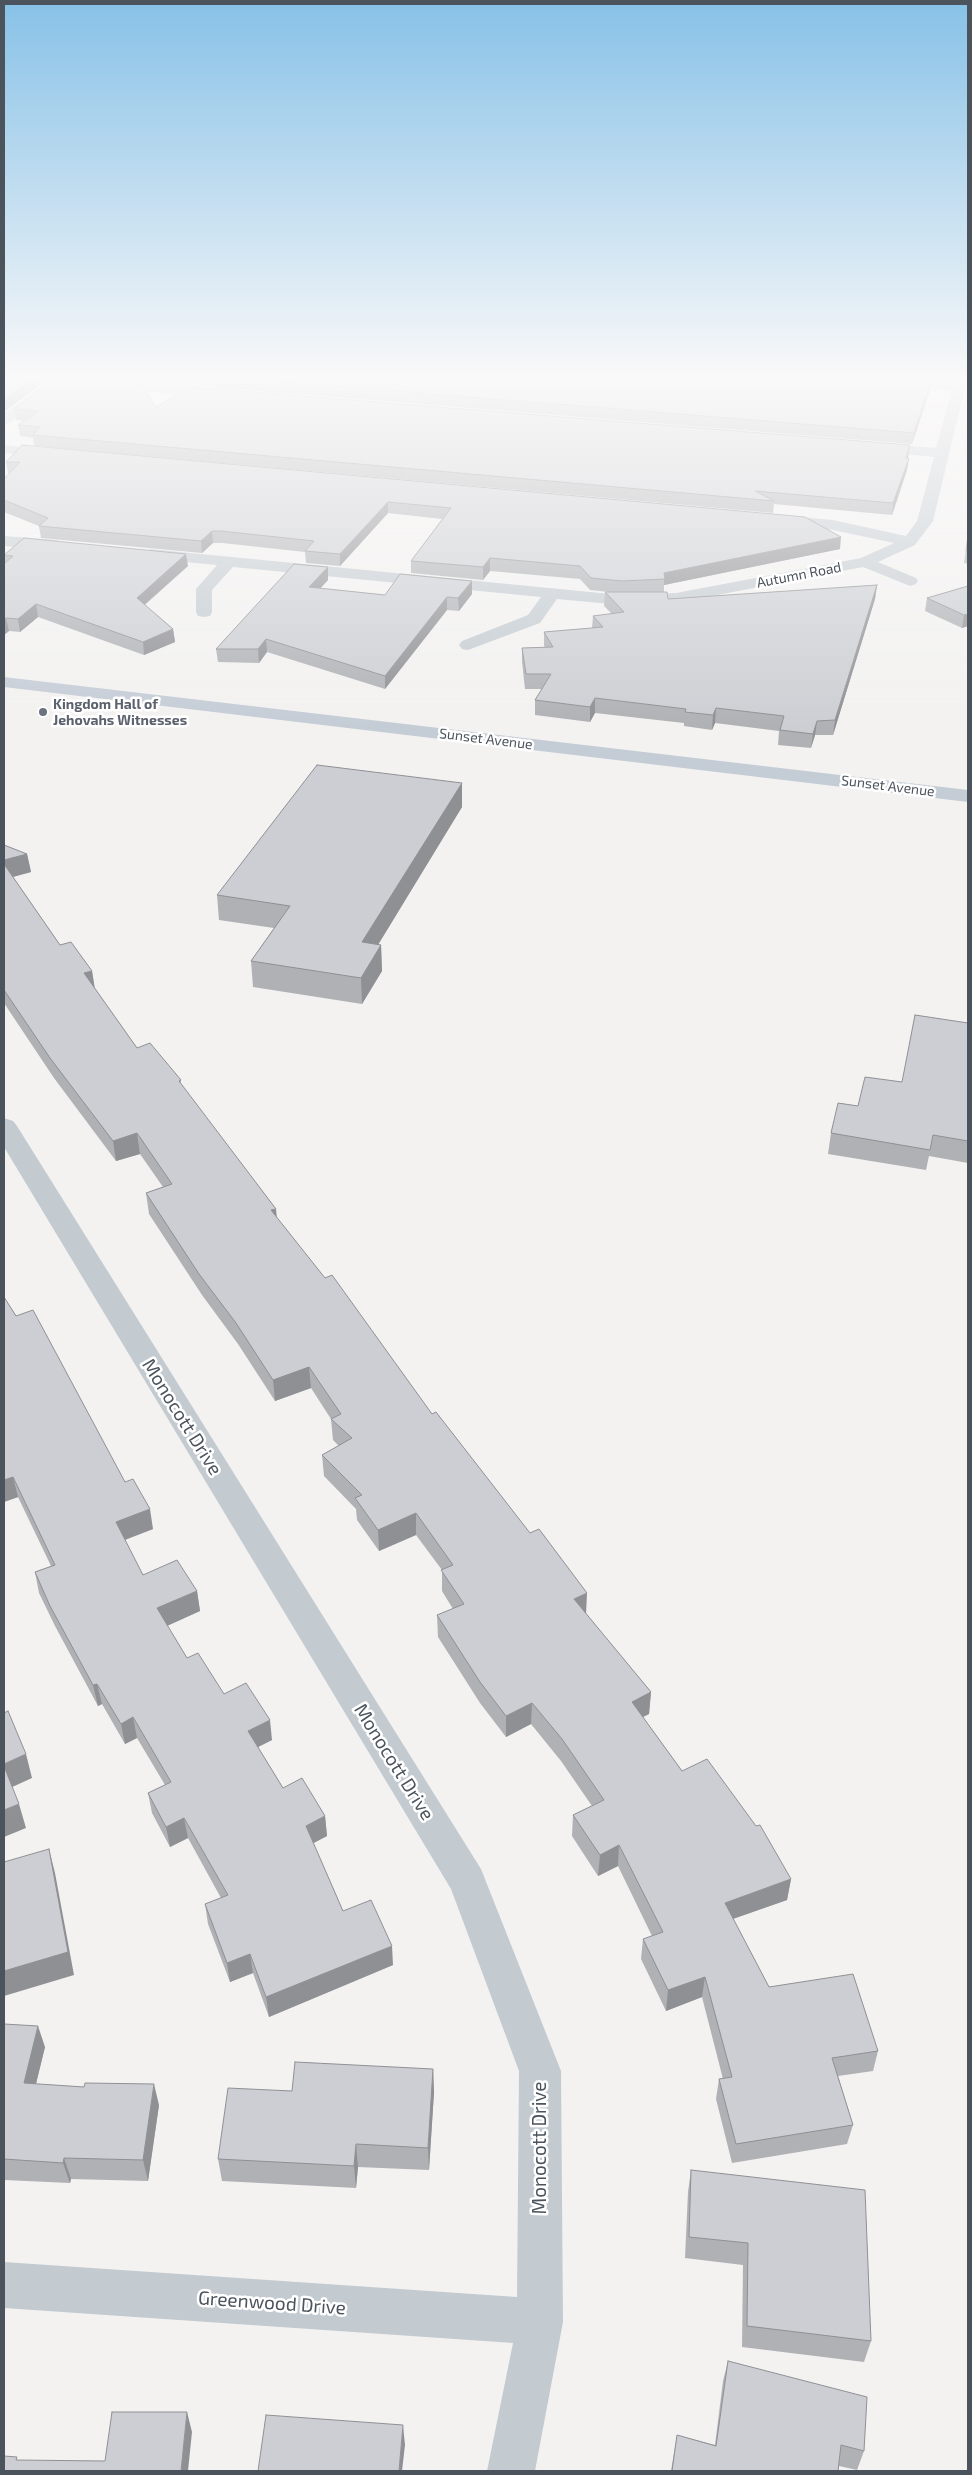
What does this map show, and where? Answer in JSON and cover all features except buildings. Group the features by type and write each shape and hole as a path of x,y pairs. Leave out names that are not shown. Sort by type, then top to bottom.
{"main road":[{"name":"Sunset Avenue","path":"4,682 968,796"}],"street":[{"path":"764,519 833,525 910,542 925,521 931,496"},
{"path":"4,541 72,547"},
{"name":"Autumn Road","path":"131,552 551,595 621,600 676,598 865,562 910,542"},
{"path":"204,612 204,589 229,562"},
{"path":"865,562 910,581"},
{"path":"468,645 534,619 551,595"},
{"name":"Monocott Drive","path":"4,1126 467,1881 540,2071 540,2322 511,2471"},
{"name":"Greenwood Drive","path":"4,2285 540,2322"}],"place":[{"name":"Kingdom Hall of Jehovahs Witnesses","path":"43,712"}]}
